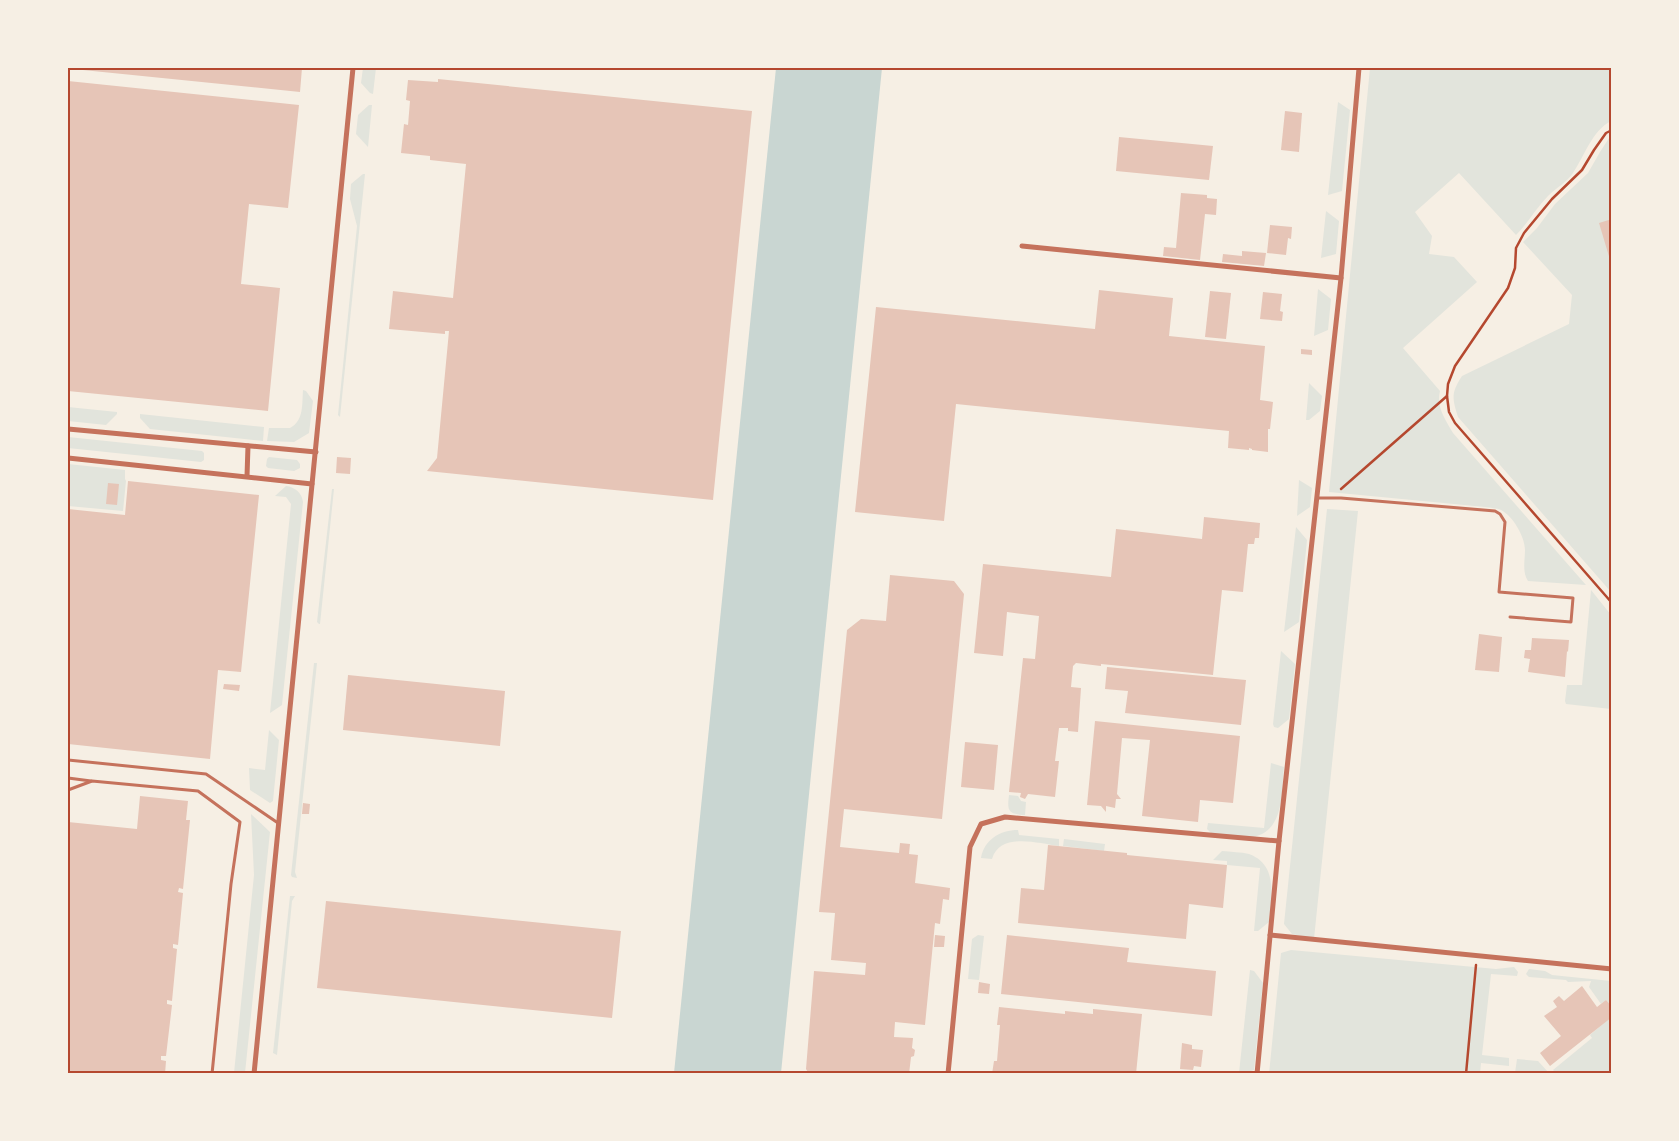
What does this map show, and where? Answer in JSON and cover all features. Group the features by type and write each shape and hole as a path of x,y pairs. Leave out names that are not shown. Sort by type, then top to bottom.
{"street":[{"path":"254,1074 354,68"},
{"path":"1257,1074 1279,841 1341,278 1359,68"},
{"path":"1022,246 1341,278"},
{"path":"68,429 316,452"},
{"path":"247,476 248,446"},
{"path":"68,458 312,484"},
{"path":"948,1074 970,847 981,824 1005,817 1279,841"},
{"path":"1270,935 1612,969"}],"lane":[{"path":"1316,498 1341,498 1495,511 1500,514 1505,522 1499,592 1573,598 1570,622 1510,618"},
{"path":"68,760 206,774 279,823"},
{"path":"68,778 198,791 240,822 231,884 212,1074"},
{"path":"68,790 92,781"}],"path":[{"path":"1612,130 1606,133 1582,170 1552,199 1524,233 1516,248 1515,268 1508,288 1454,366 1448,384 1447,396 1449,412 1455,423 1612,603"},
{"path":"1330,499 1447,396"},
{"path":"1466,1074 1477,956"}],"shaded area":[{"path":"363,68 376,68 373,94 361,83"},
{"path":"776,68 882,68 781,1073 674,1073"},
{"path":"1370,68 1611,68 1611,121 1604,125 1594,137 1571,176 1551,193 1516,235 1459,173 1415,212 1432,236 1429,254 1454,257 1477,282 1403,348 1440,391 1440,408 1453,433 1586,585 1528,581 1524,570 1525,550 1523,539 1518,527 1510,517 1499,509 1329,492"},
{"path":"1338,102 1350,110 1342,191 1328,195"},
{"path":"369,105 372,105 368,147 356,134 358,115"},
{"path":"1611,135 1611,592 1458,417 1454,391 1462,376 1569,324 1572,295 1523,242 1537,228 1555,204 1588,173"},
{"path":"365,174 340,417 338,415 357,226 350,199 351,184"},
{"path":"1326,211 1339,221 1336,254 1321,258"},
{"path":"1318,289 1331,299 1328,330 1314,336"},
{"path":"1309,383 1322,396 1320,411 1309,420 1306,420"},
{"path":"303,390 306,391 313,401 309,433 294,442 267,441 269,428 290,428 298,421 301,412"},
{"path":"68,407 117,412 117,414 106,425 68,421"},
{"path":"140,414 264,427 263,441 150,429 140,418"},
{"path":"68,437 202,451 204,453 204,460 201,462 68,448"},
{"path":"269,457 297,460 300,468 294,471 268,468 266,466"},
{"path":"68,464 125,470 126,481 123,511 68,506"},
{"path":"1299,480 1312,488 1310,507 1297,516"},
{"path":"286,486 298,491 303,502 282,705 270,713 291,504 286,497 275,496"},
{"path":"332,489 334,489 319,624 317,622"},
{"path":"1327,509 1358,511 1314,939 1292,934 1284,924"},
{"path":"1296,527 1307,540 1299,622 1284,632"},
{"path":"1591,590 1611,615 1611,709 1566,704 1565,701 1567,685 1582,685"},
{"path":"1281,651 1295,664 1289,719 1278,728 1274,727 1273,724"},
{"path":"314,663 317,663 295,872 297,878 291,875"},
{"path":"269,730 279,740 273,801 270,803 250,790 249,768 265,770"},
{"path":"1271,763 1284,767 1281,801 1275,822 1268,830 1247,838 1212,834 1207,829 1208,823 1264,828"},
{"path":"1009,795 1018,796 1021,801 1026,802 1025,815 1015,814 1010,811 1008,805"},
{"path":"251,814 270,832 245,1073 234,1073 254,875"},
{"path":"1011,830 1018,830 1019,835 1059,839 1059,846 1020,841 1011,842 1003,845 996,851 992,859 981,858 989,841 994,837"},
{"path":"1064,839 1105,844 1104,851 1063,846"},
{"path":"1222,851 1249,854 1259,859 1269,874 1271,893 1269,922 1258,931 1254,931 1260,868 1227,865 1227,861 1213,860"},
{"path":"290,896 295,896 292,901 277,1055 273,1053"},
{"path":"978,935 984,936 979,980 968,979 972,939"},
{"path":"1291,950 1496,969 1514,967 1518,972 1517,976 1491,974 1482,1055 1509,1058 1509,1066 1481,1063 1480,1074 1269,1074 1281,953"},
{"path":"1529,969 1545,971 1552,975 1611,981 1611,1007 1606,1000 1601,1004 1589,987 1591,981 1568,982 1566,980 1529,977 1526,974"},
{"path":"1250,970 1254,971 1263,983 1254,1070 1239,1073"},
{"path":"1611,1017 1611,1073 1556,1073 1553,1070 1592,1038 1590,1035"},
{"path":"1517,1059 1538,1061 1549,1073 1515,1073"}],"building":[{"path":"73,68 302,68 300,92"},
{"path":"438,79 752,111 713,500 427,471 437,458 449,331 445,331 445,334 389,329 393,291 453,298 466,164 430,160 430,156 401,153 404,124 408,125 410,101 406,100 408,80 438,82"},
{"path":"68,81 299,105 288,208 249,204 241,284 280,288 268,411 68,391"},
{"path":"1285,111 1302,113 1299,152 1281,150"},
{"path":"1119,137 1213,146 1209,180 1116,171"},
{"path":"1181,193 1207,195 1207,198 1217,199 1216,215 1205,214 1200,260 1163,256 1164,247 1176,248"},
{"path":"1612,219 1612,262 1611,263 1599,223"},
{"path":"1270,225 1292,227 1291,239 1288,238 1286,255 1267,253"},
{"path":"1242,251 1266,253 1264,266 1222,262 1223,254 1242,256"},
{"path":"1099,290 1173,298 1169,336 1265,346 1260,400 1273,402 1270,429 1268,429 1268,452 1249,448 1249,450 1228,448 1229,431 956,404 944,521 855,512 876,307 1095,329"},
{"path":"1210,291 1231,293 1226,339 1205,337"},
{"path":"1263,292 1282,294 1280,311 1283,312 1282,321 1260,319"},
{"path":"1301,349 1312,350 1312,355 1301,354"},
{"path":"337,457 351,458 350,474 336,473"},
{"path":"128,481 259,495 241,672 218,670 210,759 68,744 68,509 125,515"},
{"path":"108,483 119,484 117,505 106,504"},
{"path":"1204,517 1260,523 1259,538 1255,538 1254,544 1248,544 1243,592 1222,590 1213,675 1076,663 1073,666 1071,687 1081,688 1078,732 1068,731 1068,728 1059,728 1055,761 1059,761 1055,797 1028,794 1025,799 1020,797 1021,793 1009,792 1023,658 1035,659 1039,616 1007,612 1003,656 974,653 983,564 1111,577 1116,529 1202,539"},
{"path":"890,575 954,581 964,594 942,819 844,809 840,847 899,853 900,843 910,844 909,854 918,855 915,883 950,888 949,900 943,899 940,924 935,923 925,1025 895,1022 894,1037 913,1038 912,1048 915,1050 914,1056 911,1057 909,1074 809,1074 806,1069 814,971 865,975 866,963 831,960 835,913 819,912 847,630 861,619 886,621"},
{"path":"1479,634 1502,637 1499,672 1475,670"},
{"path":"1532,638 1569,640 1565,677 1528,672 1530,659 1524,658 1525,650 1531,650"},
{"path":"1107,667 1246,680 1241,725 1125,713 1128,691 1105,689"},
{"path":"348,675 505,691 500,746 343,730"},
{"path":"224,684 240,685 239,691 223,689"},
{"path":"1095,721 1240,736 1233,803 1200,800 1198,822 1142,816 1150,740 1122,738 1117,794 1121,799 1116,799 1115,808 1106,806 1106,812 1101,806 1087,805"},
{"path":"965,742 998,745 994,790 961,787"},
{"path":"140,796 188,801 186,820 190,820 183,889 179,888 178,892 183,893 178,945 173,944 173,948 177,949 172,1001 167,1000 167,1004 172,1005 166,1056 161,1056 161,1060 166,1061 165,1074 68,1074 68,822 137,829"},
{"path":"303,803 310,804 309,814 302,814"},
{"path":"1048,845 1227,865 1223,908 1189,904 1186,939 1018,923 1021,888 1044,890"},
{"path":"326,901 621,931 612,1018 317,988"},
{"path":"935,935 945,936 944,947 934,947"},
{"path":"1007,935 1129,948 1127,962 1216,971 1212,1016 1001,994"},
{"path":"979,982 990,984 989,994 978,993"},
{"path":"1582,986 1597,1007 1606,1000 1612,1007 1612,1017 1550,1066 1540,1053 1561,1036 1544,1016 1557,1007 1553,1001 1559,996 1564,1001"},
{"path":"999,1007 1065,1014 1065,1011 1093,1014 1093,1009 1142,1014 1136,1074 992,1074 994,1061 997,1061 1000,1025 997,1025"},
{"path":"1182,1043 1192,1045 1192,1049 1203,1050 1201,1067 1194,1066 1193,1070 1180,1069"}]}
